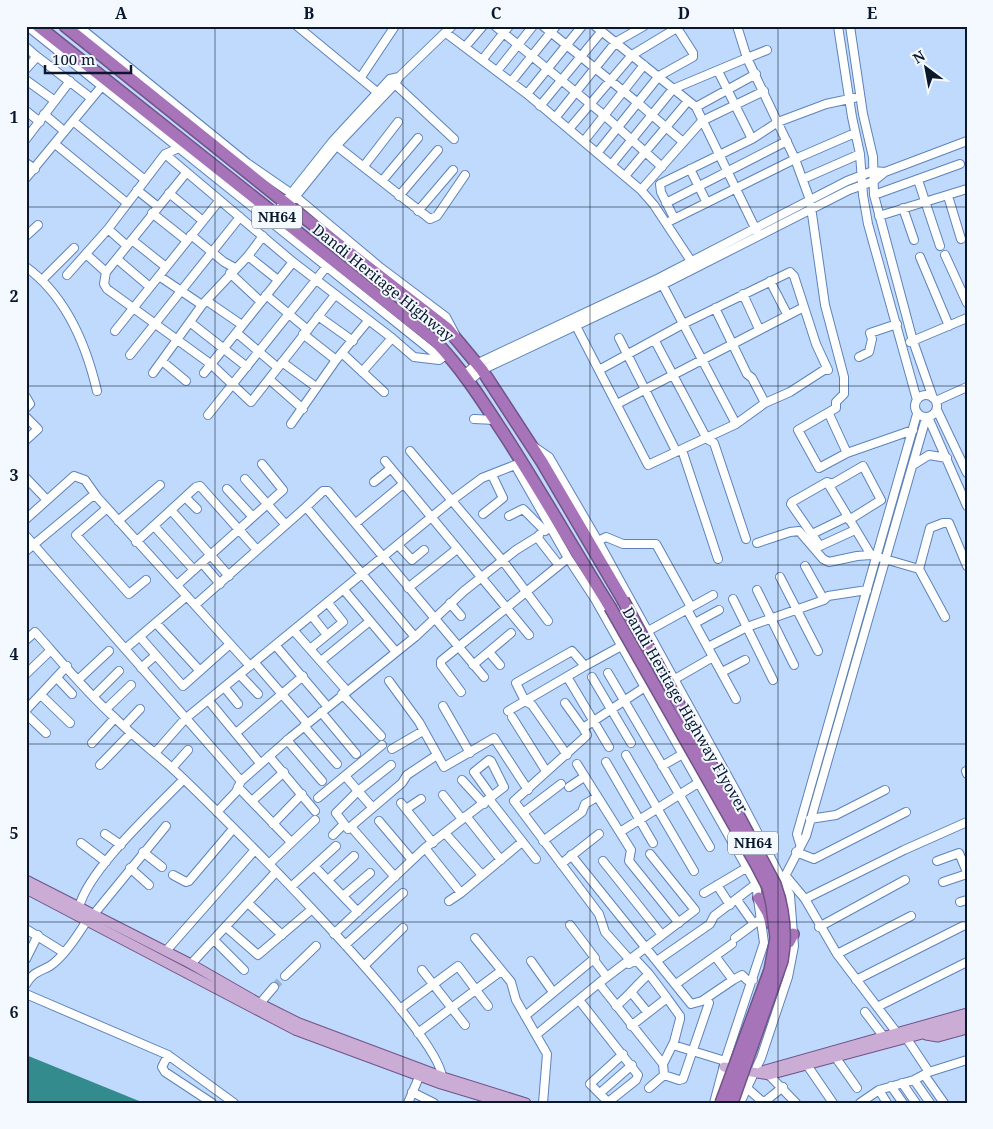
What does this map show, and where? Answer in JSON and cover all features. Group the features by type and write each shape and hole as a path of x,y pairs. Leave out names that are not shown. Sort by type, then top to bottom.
{"highway":[{"name":"Dandi Heritage Highway","path":"38,26 446,353 466,378 496,422 514,450 573,555 596,586"},
{"name":"Dandi Heritage Highway","path":"65,26 289,199 457,338 480,367 595,543 615,586"},
{"path":"573,555 595,543"},
{"path":"615,586 616,572"},
{"name":"Dandi Heritage Highway Flyover","path":"596,586 610,607 768,887 776,938 770,970 732,1103"},
{"name":"Dandi Heritage Highway Flyover","path":"615,586 775,884 783,909 786,943 782,961 738,1083 720,1103"},
{"path":"759,898 768,913 770,952 729,1060 738,1083 747,1078 751,1068 786,967 791,938"}],"main road":[{"path":"26,880 79,906 90,916 257,1006 492,1101 504,1103"},
{"path":"26,890 90,916 166,951 191,964 304,1034 419,1077 442,1081 526,1103"},
{"path":"923,1030 934,1017 967,1007"},
{"path":"725,1062 754,1073 769,1075 907,1039 923,1030 967,1014"},
{"path":"754,1073 897,1033 967,1022"},
{"path":"923,1030 938,1037 967,1029"}],"street":[{"path":"27,26 433,352 446,353"},
{"path":"78,26 289,199"},
{"path":"297,26 377,92"},
{"path":"361,77 395,26"},
{"path":"465,46 482,26"},
{"path":"495,26 633,139 662,167"},
{"path":"483,59 509,26"},
{"path":"497,71 533,26"},
{"path":"543,26 554,29 566,46 625,92 683,142"},
{"path":"527,94 582,26"},
{"path":"737,26 747,58 778,120 810,200 826,305 844,377 844,394 836,402 836,408 829,414 798,430 819,468 847,453 913,430"},
{"path":"800,844 797,834 867,590 873,556 917,414 915,407 917,400 903,344 868,224 860,154 849,99 838,26"},
{"path":"850,26 873,158 874,195 913,341 935,399 937,410 967,473"},
{"path":"554,118 616,42 640,27"},
{"path":"569,129 632,55 679,27 694,55 659,76 598,152"},
{"path":"334,144 449,29 465,46 598,152 641,190 667,223 691,261"},
{"path":"511,82 554,29"},
{"path":"540,106 581,56 599,29 696,107 760,236"},
{"path":"26,47 91,98"},
{"path":"612,164 673,89 767,50"},
{"path":"26,69 34,60 35,55"},
{"path":"584,141 625,92 644,65"},
{"path":"718,71 752,139"},
{"path":"696,107 756,74"},
{"path":"276,217 334,144 390,79 397,80 454,140"},
{"path":"26,80 55,101"},
{"path":"26,139 70,81"},
{"path":"26,178 102,86"},
{"path":"641,190 702,121 764,91"},
{"path":"778,120 826,104 861,96"},
{"path":"674,218 666,203 660,184 752,139 778,120 831,98"},
{"path":"625,176 688,101"},
{"path":"26,112 42,118 64,132"},
{"path":"73,121 145,180"},
{"path":"364,166 398,122"},
{"path":"667,223 795,159 855,133"},
{"path":"382,181 418,138"},
{"path":"466,378 480,367 660,281 760,236 863,184 874,181 885,172 967,141"},
{"path":"666,203 787,142"},
{"path":"56,144 127,203"},
{"path":"334,144 430,219 434,219 465,175"},
{"path":"67,275 108,229 165,154 179,148"},
{"path":"399,196 438,150"},
{"path":"165,154 293,262 415,358 439,360 446,353"},
{"path":"803,179 860,154"},
{"path":"26,163 35,169"},
{"path":"874,195 960,164"},
{"path":"690,169 707,203"},
{"path":"418,211 453,170"},
{"path":"517,349 576,326 660,281 691,261 810,200 862,175 873,171 885,172"},
{"path":"186,173 157,206 106,272 105,286 212,365 251,402 335,295"},
{"path":"918,180 940,246"},
{"path":"880,216 967,189"},
{"path":"137,190 157,206"},
{"path":"168,193 203,221"},
{"path":"948,196 961,239"},
{"path":"115,331 219,201"},
{"path":"903,208 914,240"},
{"path":"152,213 212,252 233,270 261,302"},
{"path":"130,355 240,217"},
{"path":"26,236 38,225"},
{"path":"108,229 166,266"},
{"path":"153,373 205,303 233,270 248,256 262,236"},
{"path":"43,279 74,248"},
{"path":"86,254 106,272"},
{"path":"945,255 967,303"},
{"path":"248,256 278,280"},
{"path":"920,258 949,326"},
{"path":"117,259 150,286"},
{"path":"204,373 293,262"},
{"path":"208,415 327,266"},
{"path":"26,267 43,279 55,293 83,343 97,391"},
{"path":"576,326 648,465 736,424 765,403 795,389 798,385 824,370 828,370 816,344 794,276 790,272 683,324 628,356 599,370"},
{"path":"159,276 242,326"},
{"path":"660,281 736,424"},
{"path":"770,281 787,314"},
{"path":"743,294 759,328"},
{"path":"266,296 336,360"},
{"path":"617,404 759,328 804,307"},
{"path":"715,308 731,343 765,403"},
{"path":"318,316 353,341"},
{"path":"903,344 967,318"},
{"path":"291,424 336,360 368,321"},
{"path":"191,323 247,367"},
{"path":"859,357 869,352 872,339 870,333 897,324"},
{"path":"237,333 259,352 316,387"},
{"path":"362,372 392,338"},
{"path":"619,338 643,390 679,450 718,559"},
{"path":"655,341 707,439 714,443 746,539"},
{"path":"342,353 384,392"},
{"path":"162,361 186,381"},
{"path":"270,380 303,409"},
{"path":"917,400 923,396 935,399 967,387"},
{"path":"26,397 30,404 26,408"},
{"path":"784,878 800,844 806,836 912,465 927,417 937,410"},
{"path":"829,414 847,453"},
{"path":"917,414 927,417 967,506"},
{"path":"26,417 38,429 26,440"},
{"path":"474,419 496,422"},
{"path":"410,451 502,561 548,621"},
{"path":"912,465 929,455 946,458"},
{"path":"385,461 402,484 432,517 529,635"},
{"path":"176,585 283,490 262,464"},
{"path":"155,753 186,719 451,501 482,478 516,466 548,529"},
{"path":"812,534 848,518 881,500 863,466 832,484 827,482 792,502 812,534 822,547 855,530"},
{"path":"374,482 390,469"},
{"path":"483,514 503,498 493,474"},
{"path":"26,519 74,476 85,480 106,509 230,644 283,693 337,764"},
{"path":"26,478 47,500"},
{"path":"245,479 285,524"},
{"path":"827,482 855,530 873,556"},
{"path":"118,521 160,484"},
{"path":"356,523 402,484"},
{"path":"136,542 184,497 200,486 257,550"},
{"path":"227,489 252,516"},
{"path":"195,604 326,490 356,523 408,588 484,677"},
{"path":"26,551 91,497 97,497"},
{"path":"184,497 197,509"},
{"path":"306,507 419,636"},
{"path":"106,509 76,535 129,594 146,580"},
{"path":"509,516 523,509 548,529 573,555 595,598 646,687 681,755 756,884 759,898"},
{"path":"171,510 229,576"},
{"path":"919,570 930,528 944,523 949,523 967,566"},
{"path":"154,526 194,570"},
{"path":"217,812 236,792 239,784 260,763 344,692 419,636 450,603 502,561 548,529"},
{"path":"757,543 790,532 799,531 823,559 829,562 857,556 873,556 919,570 946,617"},
{"path":"26,536 186,719 252,801 291,842"},
{"path":"537,537 558,564"},
{"path":"736,699 694,623 690,610 656,544 623,544 606,537 595,543 616,572 675,679 784,878 790,898 791,938 794,946 788,977 754,1073 738,1083"},
{"path":"398,545 412,560 424,550"},
{"path":"408,588 457,549"},
{"path":"461,692 441,664 459,646 558,564 573,555"},
{"path":"202,563 220,584"},
{"path":"805,566 824,600"},
{"path":"780,577 818,651"},
{"path":"595,598 596,586"},
{"path":"344,590 396,652"},
{"path":"757,590 794,665"},
{"path":"708,647 747,627 824,600 828,596 867,590"},
{"path":"648,631 690,610 713,595"},
{"path":"125,649 187,596"},
{"path":"733,599 773,680"},
{"path":"310,649 343,622 328,603"},
{"path":"450,603 461,616"},
{"path":"694,623 719,610"},
{"path":"312,616 327,635"},
{"path":"321,661 370,621"},
{"path":"156,623 200,670"},
{"path":"294,631 321,661 382,741 345,776 318,798"},
{"path":"26,640 35,632 115,718 172,768 291,887 364,966 400,1009 439,1064 442,1081"},
{"path":"473,665 511,633"},
{"path":"140,637 183,686 230,644"},
{"path":"546,771 510,714 525,701 623,645"},
{"path":"276,646 327,706"},
{"path":"26,674 51,650"},
{"path":"79,679 108,651"},
{"path":"567,755 532,705 525,701 516,685 518,680 572,651 585,666"},
{"path":"489,652 500,665"},
{"path":"141,668 156,655"},
{"path":"675,679 713,658"},
{"path":"722,672 744,660"},
{"path":"845,665 854,667"},
{"path":"26,710 67,666"},
{"path":"94,696 119,671"},
{"path":"608,673 710,847"},
{"path":"240,676 258,694"},
{"path":"236,733 303,676"},
{"path":"592,677 631,743"},
{"path":"57,678 72,694"},
{"path":"569,680 609,747"},
{"path":"389,681 423,731 445,768 494,738 528,790"},
{"path":"106,709 131,685"},
{"path":"583,728 612,711 646,687"},
{"path":"225,688 238,704"},
{"path":"41,694 70,723"},
{"path":"26,696 33,702"},
{"path":"209,701 260,763"},
{"path":"565,703 587,736 514,801 599,914 605,932 630,960"},
{"path":"443,706 470,753"},
{"path":"124,726 140,709"},
{"path":"321,712 356,754"},
{"path":"26,714 46,733"},
{"path":"92,743 115,718"},
{"path":"392,749 423,731"},
{"path":"100,765 131,733"},
{"path":"287,740 322,781"},
{"path":"172,768 188,750"},
{"path":"391,765 358,791 336,813 349,830 372,807 402,783 407,775 437,755"},
{"path":"662,766 681,755"},
{"path":"269,756 315,811"},
{"path":"626,756 694,872"},
{"path":"334,934 425,848 488,800 505,784 492,761 489,760 474,772 488,800 536,860"},
{"path":"606,762 654,843"},
{"path":"577,764 631,851 628,860 679,923"},
{"path":"252,801 284,772"},
{"path":"345,776 372,807"},
{"path":"523,813 565,786 584,777"},
{"path":"79,906 82,895 106,862 183,780"},
{"path":"462,780 488,800"},
{"path":"620,832 698,783"},
{"path":"810,819 836,815 885,790"},
{"path":"273,824 302,794"},
{"path":"443,795 501,860"},
{"path":"543,841 582,812 584,804 597,796"},
{"path":"420,799 403,806 433,843"},
{"path":"796,852 814,859 906,812"},
{"path":"269,864 315,820"},
{"path":"379,822 412,860"},
{"path":"805,899 904,850 967,822"},
{"path":"333,834 344,824"},
{"path":"26,984 34,972 50,965 63,952 90,916 166,826"},
{"path":"352,828 396,877"},
{"path":"173,875 186,882 189,881 233,829"},
{"path":"105,834 121,845"},
{"path":"445,834 482,875"},
{"path":"561,864 599,834"},
{"path":"449,901 522,842"},
{"path":"81,843 106,862"},
{"path":"291,887 336,846"},
{"path":"425,848 461,893"},
{"path":"166,951 254,851"},
{"path":"143,852 162,867"},
{"path":"937,861 959,853 967,873 944,882"},
{"path":"536,1035 607,977 695,910 650,854"},
{"path":"572,855 646,948 658,960 687,1001 693,1005 742,975 747,980 753,980"},
{"path":"328,880 354,856"},
{"path":"603,861 662,935"},
{"path":"314,866 358,912"},
{"path":"130,868 149,885"},
{"path":"704,893 746,868"},
{"path":"191,964 276,872"},
{"path":"343,896 370,873"},
{"path":"784,878 805,899 819,927 837,954 897,1033"},
{"path":"819,927 905,880"},
{"path":"658,960 704,928 713,921 714,916 756,884"},
{"path":"717,885 730,905"},
{"path":"345,945 402,893"},
{"path":"737,900 754,924"},
{"path":"248,903 282,936"},
{"path":"226,927 258,955 311,910"},
{"path":"837,954 911,916"},
{"path":"676,984 715,956 754,924 767,920 764,943 725,1062 714,1103"},
{"path":"570,925 595,957 594,960 607,977"},
{"path":"856,980 964,926"},
{"path":"364,966 404,928"},
{"path":"26,929 63,952"},
{"path":"26,959 38,935"},
{"path":"475,938 511,982 516,1000 547,1054 543,1103"},
{"path":"214,940 244,970"},
{"path":"285,976 316,946"},
{"path":"715,956 733,980"},
{"path":"525,1016 594,960"},
{"path":"591,993 634,960 638,961 680,1016 673,1044 664,1064 664,1075 649,1088"},
{"path":"531,961 554,992"},
{"path":"877,1007 967,962"},
{"path":"400,1009 458,966 488,1006"},
{"path":"422,970 465,1025"},
{"path":"418,1033 501,971"},
{"path":"616,1006 632,992 633,987 649,974"},
{"path":"601,986 664,1064"},
{"path":"257,1006 274,987"},
{"path":"632,992 648,1013"},
{"path":"26,994 168,1055 234,1103"},
{"path":"632,1026 667,998"},
{"path":"579,1000 632,1065 638,1075 636,1080 608,1103 590,1084 623,1054"},
{"path":"664,1075 679,1080 683,1079 709,1003"},
{"path":"866,1012 884,1037"},
{"path":"907,1039 944,1103"},
{"path":"673,1044 693,1049 725,1062"},
{"path":"168,1055 162,1067 165,1072 212,1103"},
{"path":"836,1058 857,1088"},
{"path":"860,1103 879,1090 914,1080 966,1059"},
{"path":"600,1093 632,1065"},
{"path":"807,1065 833,1103"},
{"path":"769,1075 796,1103"},
{"path":"408,1103 419,1077"},
{"path":"914,1080 930,1103"},
{"path":"738,1083 764,1103 783,1088"},
{"path":"738,1083 740,1103"},
{"path":"902,1083 916,1103"},
{"path":"891,1086 903,1103"},
{"path":"879,1090 888,1103"},
{"path":"412,1092 434,1103"}],"shaded area":[{"path":"26,1055 144,1103 26,1103"}],"tunnel":[{"path":"274,987 285,976"}]}
